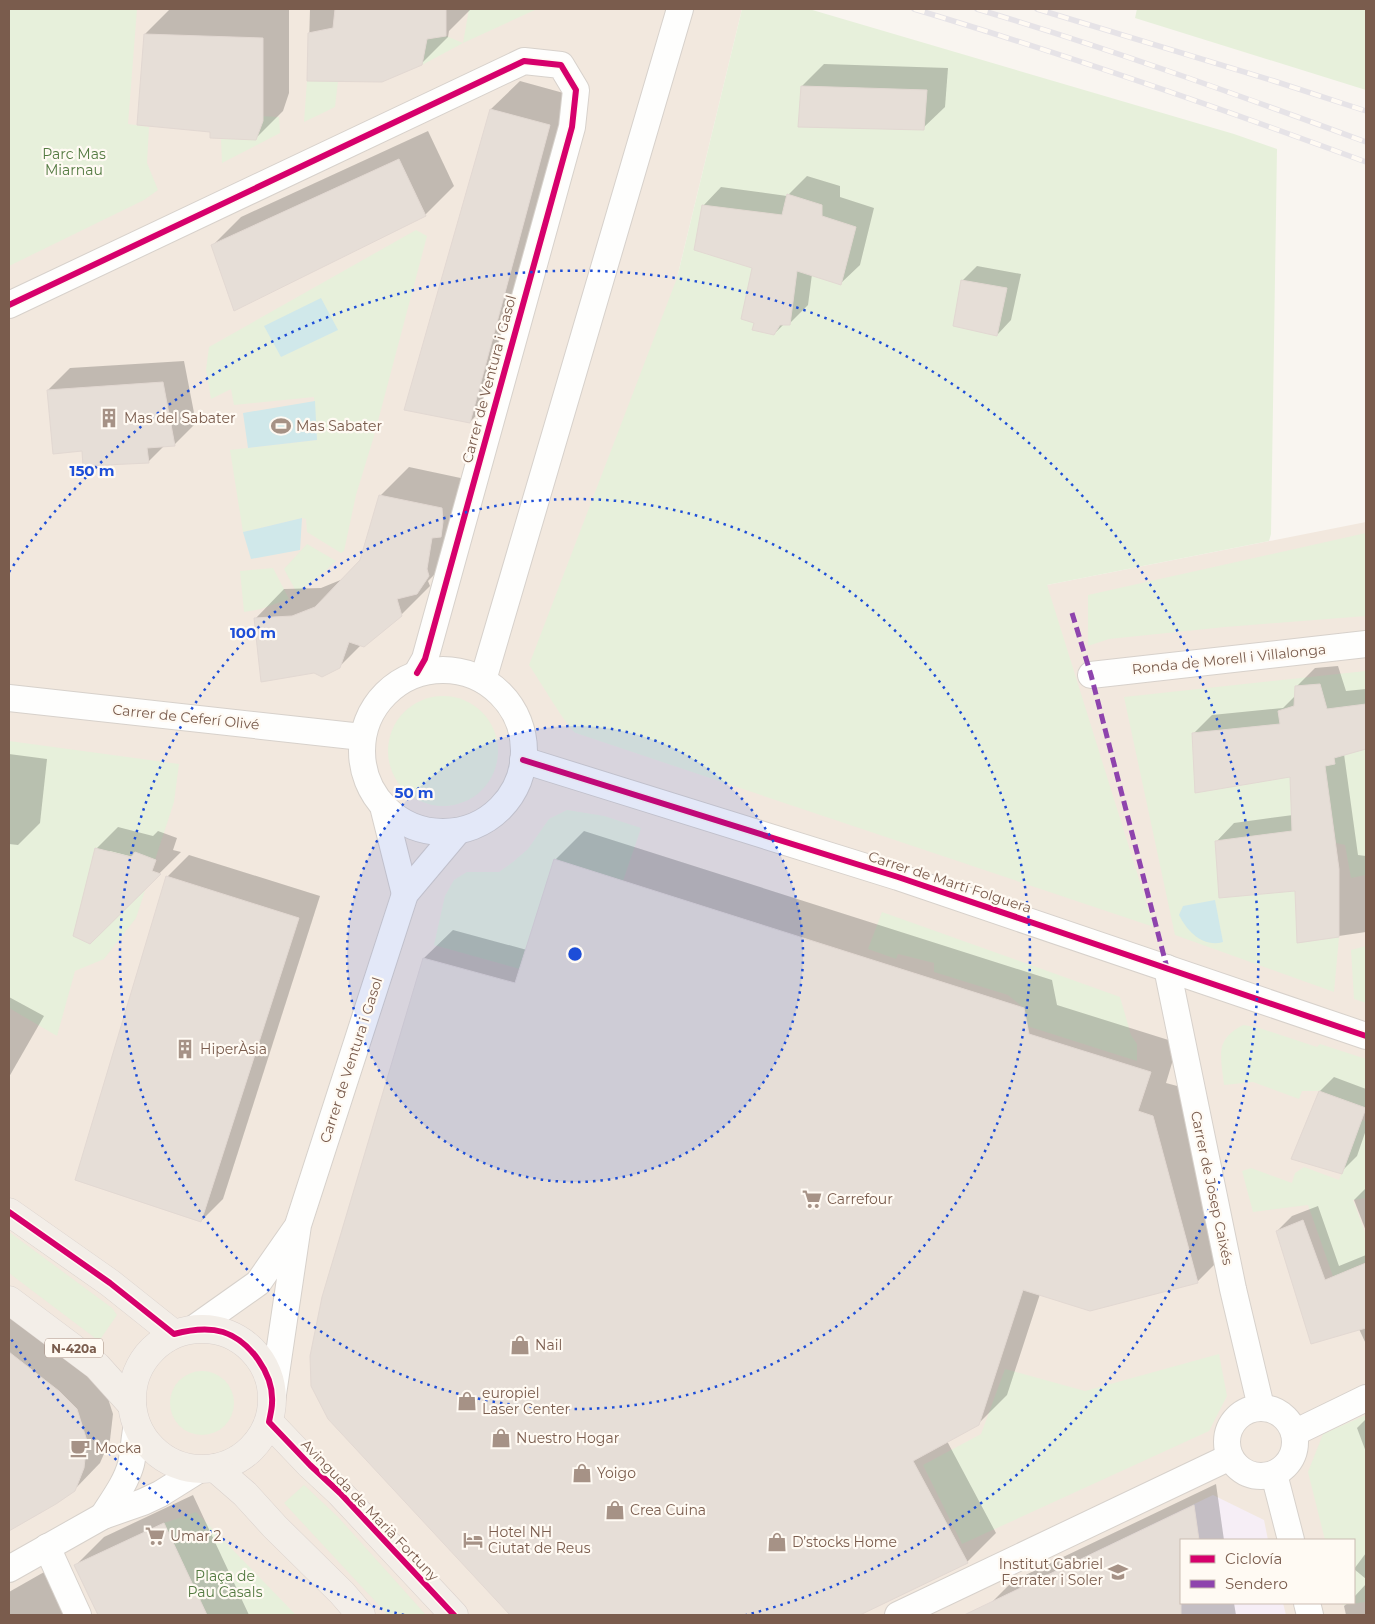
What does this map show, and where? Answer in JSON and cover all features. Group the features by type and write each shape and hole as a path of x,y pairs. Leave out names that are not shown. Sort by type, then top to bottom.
{"main road":[{"path":"9,1212 183,1332"},
{"name":"N-420a","path":"9,1300 97,1366 135,1415 148,1444 167,1459 190,1468 207,1468 245,1494 275,1527 342,1593 361,1615"},
{"path":"135,1415 131,1400 135,1376 147,1355 183,1332 223,1332 249,1347 267,1372 271,1411 259,1440 244,1455 230,1463 207,1468"},
{"name":"Avinguda de Marià Fortuny","path":"271,1411 310,1466 340,1493 454,1615"}],"street":[{"path":"483,680 680,9"},
{"name":"Carrer de Ventura i Gasol","path":"9,305 524,61 561,65 576,90 572,127 424,658 417,673"},
{"name":"Ronda de Morell i Villalonga","path":"1091,675 1366,644"},
{"path":"383,806 406,823 430,831 458,831 489,819 510,799 522,772 525,744 517,715 500,692 483,680 456,670 417,673 392,687 372,710 362,737 362,764 368,782 383,806 405,894"},
{"name":"Carrer de Ceferí Olivé","path":"9,698 362,737"},
{"name":"Carrer de Martí Folguera","path":"523,760 898,877 1366,1036"},
{"name":"Carrer de Ventura i Gasol","path":"271,1411 298,1225 405,894 458,831"},
{"name":"Carrer de Josep Caixés","path":"1167,968 1233,1289 1260,1408"},
{"name":"Carrer de Ventura i Gasol","path":"183,1332 258,1283 298,1225"},
{"path":"1294,1434 1366,1398"},
{"path":"1249,1409 1272,1409 1290,1423 1294,1434 1295,1443 1289,1461 1283,1469 1274,1474 1264,1476 1254,1476 1236,1466 1230,1457 1227,1446 1227,1434 1231,1424 1249,1409"},
{"path":"103,1516 124,1482 131,1464 135,1415"},
{"path":"898,1615 1230,1457"},
{"path":"9,1569 103,1516 143,1502 207,1468"},
{"path":"1274,1474 1291,1539"},
{"path":"47,1547 78,1615"}],"shaded area":[{"path":"9,9 742,9 677,278 1047,585 1366,522 1366,1615 9,1615"},
{"name":"Institut Gabriel Ferrater i Soler","path":"1213,1495 1264,1520 1268,1539 1180,1539 1180,1604 1283,1604 1286,1615 964,1615"}],"green space":[{"name":"Parc Mas Miarnau","path":"9,9 137,9 128,124 149,127 147,163 158,190 144,200 9,266"},
{"path":"469,9 537,9 463,43"},
{"path":"742,9 809,9 1234,134 1277,149 1271,534 1269,541 1047,585 1154,927 576,733 560,713 529,665 677,278"},
{"path":"1137,9 1366,9 1366,90 1135,18"},
{"path":"446,36 463,43 422,65 427,39"},
{"path":"307,81 338,81 335,107 304,122"},
{"path":"261,116 279,117 280,133 222,163 221,139 256,139 260,128"},
{"path":"416,230 427,236 374,436 356,495 344,551 341,553 307,532 306,519 302,518 243,532 230,450 317,440 314,397 234,405 231,389 211,399 206,370 209,347"},
{"path":"1366,533 1366,616 1225,627 1109,639 1088,646 1088,595"},
{"path":"307,544 336,561 297,593 284,569"},
{"path":"273,568 289,599 261,609 244,612 240,571"},
{"path":"1366,671 1366,875 1351,878 1345,845 1336,843 1330,802 1291,801 1297,943 1339,937 1334,992 1175,935 1124,697"},
{"path":"443,696 464,700 482,712 494,730 498,751 494,772 482,790 464,802 443,806 422,802 404,790 392,772 388,751 392,730 404,712 422,700"},
{"path":"9,741 179,764 174,802 136,918 104,959 75,971 57,1036 9,1008"},
{"path":"567,810 604,816 641,828 623,881 520,969 434,945 445,896 454,880 467,872 499,872 528,849 549,819"},
{"path":"882,912 1120,997 1131,1035 1137,1044 1137,1061 1027,1026 1024,1008 1008,995 934,972 934,963 898,954 896,959 868,949"},
{"path":"1366,946 1366,1003 1354,999 1351,950"},
{"path":"1243,1025 1256,1027 1317,1047 1320,1044 1366,1059 1366,1108 1319,1091 1302,1091 1299,1099 1253,1082 1224,1085 1221,1057 1223,1043 1227,1037"},
{"path":"1361,1120 1366,1121 1366,1198 1353,1200 1366,1235 1366,1262 1344,1272 1335,1282 1308,1205 1253,1212 1242,1171 1251,1168 1292,1183 1295,1173 1304,1167 1339,1180"},
{"path":"9,1232 112,1308 117,1315 99,1341 9,1273"},
{"path":"1219,1354 1227,1396 1209,1431 962,1544 923,1465 981,1434 1005,1369 1085,1391"},
{"path":"202,1371 220,1377 228,1385 234,1403 228,1421 220,1429 202,1435 184,1429 176,1421 170,1403 176,1385 184,1377"},
{"path":"1366,1415 1366,1602 1355,1603 1355,1539 1325,1539 1308,1472 1323,1434"},
{"path":"304,1485 338,1517 426,1615 388,1615 284,1503"},
{"name":"Plaça de Pau Casals","path":"196,1512 296,1615 207,1615 164,1523"}],"water":[{"path":"321,298 338,330 281,357 264,326"},
{"name":"Mas Sabater","path":"315,401 317,440 248,448 243,413"},
{"path":"302,518 300,550 251,559 243,532"},
{"path":"1215,900 1223,942 1209,943 1196,937 1186,927 1179,915 1183,906"}],"building":[{"path":"335,9 446,9 446,36 427,39 422,65 382,82 307,81 308,33 333,28"},
{"path":"144,34 263,38 263,121 256,140 210,138 210,132 137,125"},
{"path":"801,86 927,90 924,130 798,127"},
{"path":"490,109 550,125 470,423 404,410"},
{"path":"399,159 426,216 234,311 211,245"},
{"path":"787,194 822,205 822,216 856,227 841,285 797,271 790,325 780,325 774,335 752,330 754,323 741,319 752,268 694,250 702,205 782,215"},
{"path":"961,280 1007,288 997,336 953,326"},
{"name":"Mas del Sabater","path":"163,382 175,446 147,448 149,463 83,466 82,451 53,454 47,390"},
{"path":"379,495 442,508 441,537 432,538 427,569 429,576 417,594 397,599 402,616 364,647 349,642 340,668 322,677 314,673 261,682 254,618 292,616 315,607 360,560"},
{"path":"1320,684 1327,709 1366,704 1366,749 1334,758 1335,764 1325,766 1339,869 1339,937 1297,943 1295,891 1219,898 1215,841 1292,831 1290,777 1195,793 1192,733 1280,724 1278,711 1294,706 1295,686"},
{"path":"95,848 131,857 135,852 156,860 152,871 161,874 90,944 73,936"},
{"name":"Carrefour","path":"554,859 1024,1008 1029,1034 1151,1072 1138,1111 1153,1116 1198,1283 1090,1311 1023,1290 979,1425 913,1461 968,1563 860,1615 510,1615 328,1419 311,1386 310,1356 322,1297 423,958 515,983"},
{"name":"HiperÀsia","path":"166,876 299,918 201,1222 75,1180"},
{"path":"1319,1091 1366,1108 1342,1174 1291,1159"},
{"path":"1303,1220 1325,1280 1366,1263 1366,1328 1311,1344 1276,1231"},
{"path":"9,1352 59,1391 77,1409 87,1441 84,1468 75,1491 9,1531"},
{"name":"Institut Gabriel Ferrater i Soler","path":"1194,1505 1199,1539 1180,1539 1181,1615 964,1615"},
{"path":"164,1523 207,1615 98,1615 74,1565"}],"railway":[{"path":"914,9 1142,82 1366,162"},
{"path":"977,9 1124,56 1366,142"},
{"path":"1037,9 1366,111"}],"marked path":[{"path":"1072,613 1091,675 1167,968"}],"cycle path":[{"path":"9,305 524,61 561,65 576,90 572,127 425,659 417,673"},
{"path":"523,760 898,877 1366,1036"},
{"path":"9,1212 110,1283 174,1334 204,1329 223,1332 233,1336 251,1351 264,1370 272,1392 269,1422 340,1493 454,1615"}],"place":[{"name":"Mas del Sabater","path":"109,418"},
{"name":"Mas Sabater","path":"281,426"},
{"name":"HiperÀsia","path":"185,1049"},
{"name":"Carrefour","path":"812,1199"},
{"name":"Nail","path":"520,1345"},
{"name":"europiel Laser Center","path":"467,1401"},
{"name":"Nuestro Hogar","path":"501,1438"},
{"name":"Mocka","path":"80,1448"},
{"name":"Yoigo","path":"582,1473"},
{"name":"Crea Cuina","path":"615,1510"},
{"name":"Umar 2","path":"155,1536"},
{"name":"Hotel NH Ciutat de Reus","path":"473,1540"},
{"name":"D’stocks Home","path":"777,1542"},
{"name":"Institut Gabriel Ferrater i Soler","path":"1118,1572"}]}
